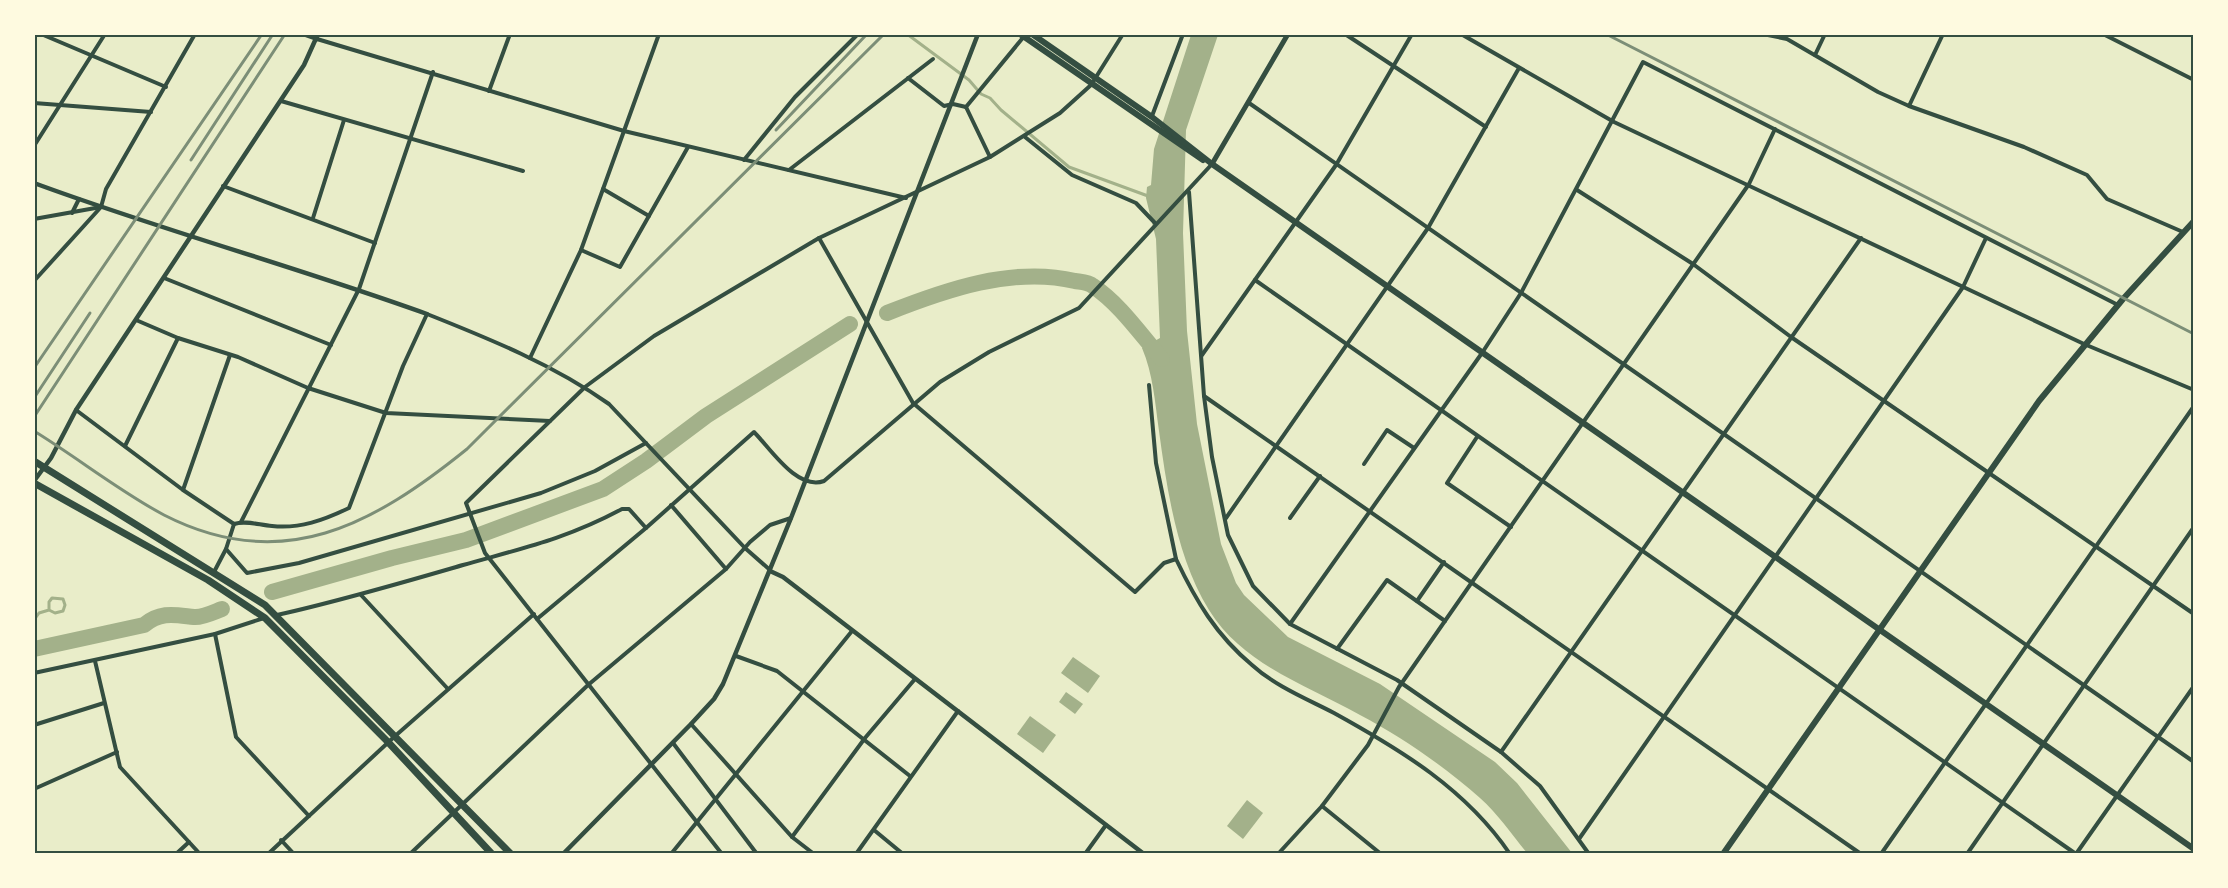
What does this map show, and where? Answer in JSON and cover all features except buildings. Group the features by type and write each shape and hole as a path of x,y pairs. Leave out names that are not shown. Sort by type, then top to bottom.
{"highway":[{"path":"34,461 214,572 277,615 391,739 492,854"},
{"path":"34,482 208,580 265,618 391,739 462,803 511,854"}],"main road":[{"path":"1032,34 1096,78 1192,151 2193,849"},
{"path":"1212,164 1288,34"},
{"path":"1023,35 1091,85 1155,122"},
{"path":"1723,854 2039,400 2084,344 2193,221"}],"street":[{"path":"41,34 166,87"},
{"path":"34,146 105,34"},
{"path":"34,281 101,207 106,189 195,34"},
{"path":"303,34 624,131 907,198"},
{"path":"489,91 510,34"},
{"path":"530,358 581,250 659,34"},
{"path":"744,160 795,97 858,34"},
{"path":"562,854 714,699 736,656 953,104 978,34"},
{"path":"722,854 489,558 480,543 466,503 585,387 654,336 819,238 990,157 1060,113 1091,85 1123,34"},
{"path":"1155,122 1183,34"},
{"path":"1345,34 1486,127"},
{"path":"1201,356 1336,165 1412,34"},
{"path":"1461,34 1614,122 2084,344 2193,390"},
{"path":"1763,34 1786,39 1878,92 1909,106 2049,156 2087,175 2107,199 2183,232"},
{"path":"1815,55 1825,34"},
{"path":"1909,106 1943,34"},
{"path":"2103,34 2193,80"},
{"path":"966,107 1023,35"},
{"path":"34,482 45,468 76,410 281,101 318,37"},
{"path":"789,171 933,59"},
{"path":"1290,624 1482,353 1521,293 1614,122 1643,63 2118,305"},
{"path":"1225,519 1428,228 1519,68"},
{"path":"241,522 359,289 433,72"},
{"path":"908,78 944,106 953,104 966,107"},
{"path":"281,101 409,140 523,171"},
{"path":"34,103 151,112"},
{"path":"1249,103 2193,762"},
{"path":"966,107 990,157"},
{"path":"314,218 344,120"},
{"path":"1278,854 1322,806 1374,734 1400,685 1749,184 1775,129"},
{"path":"1026,136 1072,175 1136,203 1155,224"},
{"path":"581,250 620,267 688,147"},
{"path":"537,619 646,528 754,432 795,475 805,481 824,481 940,382 989,352 1065,317 1093,294 1212,164"},
{"path":"34,183 190,237 359,289 427,314 530,358 585,387 609,404 745,548 770,570 1144,854"},
{"path":"223,186 314,218 375,243"},
{"path":"603,189 649,216"},
{"path":"1577,190 1694,264 1791,337 2193,614"},
{"path":"1189,191 1204,396 1228,535 1253,586 1290,624 1400,685 1501,752 1540,786 1589,854"},
{"path":"72,213 79,199"},
{"path":"34,219 101,207"},
{"path":"819,238 913,403 1136,592 1164,563 1176,559"},
{"path":"1501,752 1861,238"},
{"path":"1579,838 1963,287 1986,238"},
{"path":"164,278 331,345"},
{"path":"1255,280 2076,853 2193,686"},
{"path":"76,410 183,490 234,524 241,522 274,526 307,526 349,508 403,366 427,314"},
{"path":"136,320 178,338 230,355 309,388 386,412 551,421"},
{"path":"125,446 178,338"},
{"path":"183,490 230,355"},
{"path":"1149,385 1156,463 1176,559 1202,610 1214,628 1253,667 1374,734 1420,764 1451,788 1495,831 1510,854"},
{"path":"1204,396 1861,854"},
{"path":"1881,854 2193,406"},
{"path":"1364,464 1387,430 1415,448"},
{"path":"1477,437 1447,483 1511,527"},
{"path":"226,549 247,573 251,573 352,548 468,512 541,493 595,471 646,443"},
{"path":"1290,518 1320,476"},
{"path":"671,505 726,569"},
{"path":"277,615 361,595 582,530 622,509 629,509 646,528"},
{"path":"410,854 588,685 726,569 770,525 791,518"},
{"path":"214,572 226,549 234,524"},
{"path":"1967,854 2193,526"},
{"path":"1417,601 1444,562"},
{"path":"1337,649 1387,580 1445,621"},
{"path":"361,595 448,689"},
{"path":"268,854 391,739 534,614"},
{"path":"34,673 214,634 265,618"},
{"path":"671,854 852,631"},
{"path":"214,634 236,737 309,816"},
{"path":"736,656 777,671 910,776"},
{"path":"95,661 120,766 200,854"},
{"path":"792,837 864,738 915,679"},
{"path":"34,725 104,703"},
{"path":"856,854 958,711"},
{"path":"691,724 792,837 814,854"},
{"path":"673,743 757,854"},
{"path":"34,789 117,753"},
{"path":"1322,806 1381,854"},
{"path":"1085,854 1106,825"},
{"path":"874,830 903,854"},
{"path":"281,840 294,854"},
{"path":"176,854 189,842"}],"shaded area":[{"path":"1191,35 1218,35 1186,130 1183,233 1187,331 1197,424 1221,544 1236,583 1244,595 1288,637 1380,684 1495,762 1517,783 1572,853 1527,853 1487,804 1438,764 1376,724 1277,672 1239,645 1223,629 1198,590 1175,523 1153,388 1142,348 1160,338 1156,239 1146,198 1147,187 1151,185 1154,149"},
{"path":"1073,657 1100,676 1088,693 1061,673"},
{"path":"1066,692 1083,704 1075,714 1059,702"},
{"path":"1030,716 1056,735 1043,753 1017,734"},
{"path":"1247,800 1263,813 1243,839 1227,826"}],"waterway":[{"path":"907,34 969,80 981,94 990,98 1001,110 1069,167 1148,196"},
{"path":"887,313 932,296 1004,278 1052,277 1082,282 1103,293 1130,320 1162,359"},
{"path":"272,592 466,540 603,489 646,461 706,416 850,324"},
{"path":"34,620 39,613 49,610 49,602 52,598 63,599 65,605 63,611 55,613 49,610"},
{"path":"34,649 144,625 162,616 197,617 222,609"}],"railway":[{"path":"34,368 262,34"},
{"path":"191,160 273,34"},
{"path":"34,417 285,34"},
{"path":"776,130 867,34"},
{"path":"34,431 147,506 207,533 248,541 288,541 325,533 362,519 397,500 467,449 884,34"},
{"path":"1606,34 2194,334"},
{"path":"34,398 90,313"}]}
